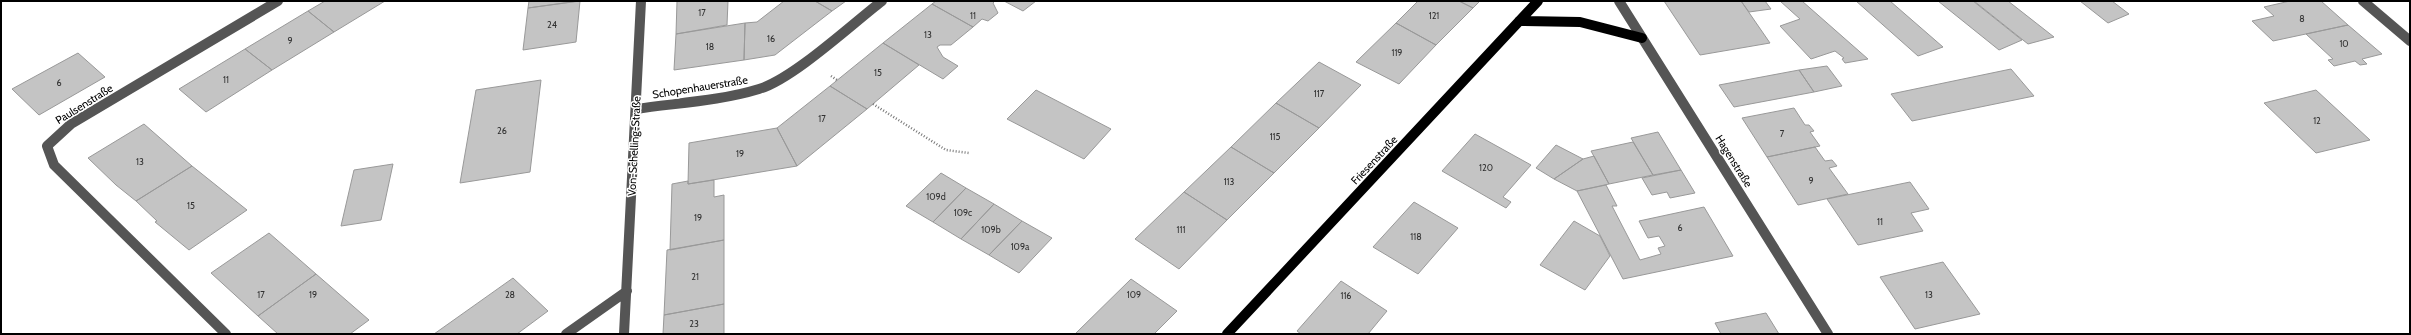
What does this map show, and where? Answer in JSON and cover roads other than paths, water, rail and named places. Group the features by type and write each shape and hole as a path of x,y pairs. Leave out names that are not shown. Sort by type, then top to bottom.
{"main road":[{"name":"Friesenstraße","path":"1227,334 1538,1"},
{"path":"1519,21 1580,22 1642,38"}],"street":[{"name":"Paulsenstraße","path":"226,334 54,165 47,146 71,124 278,1"},
{"name":"Von-Schelling-Straße","path":"624,334 641,1"},
{"name":"Schopenhauerstraße","path":"636,109 738,94 760,89 780,79 804,62 882,1"},
{"name":"Hagenstraße","path":"1620,1 1828,334"},
{"path":"2363,1 2410,42"},
{"path":"566,334 627,291"}]}
